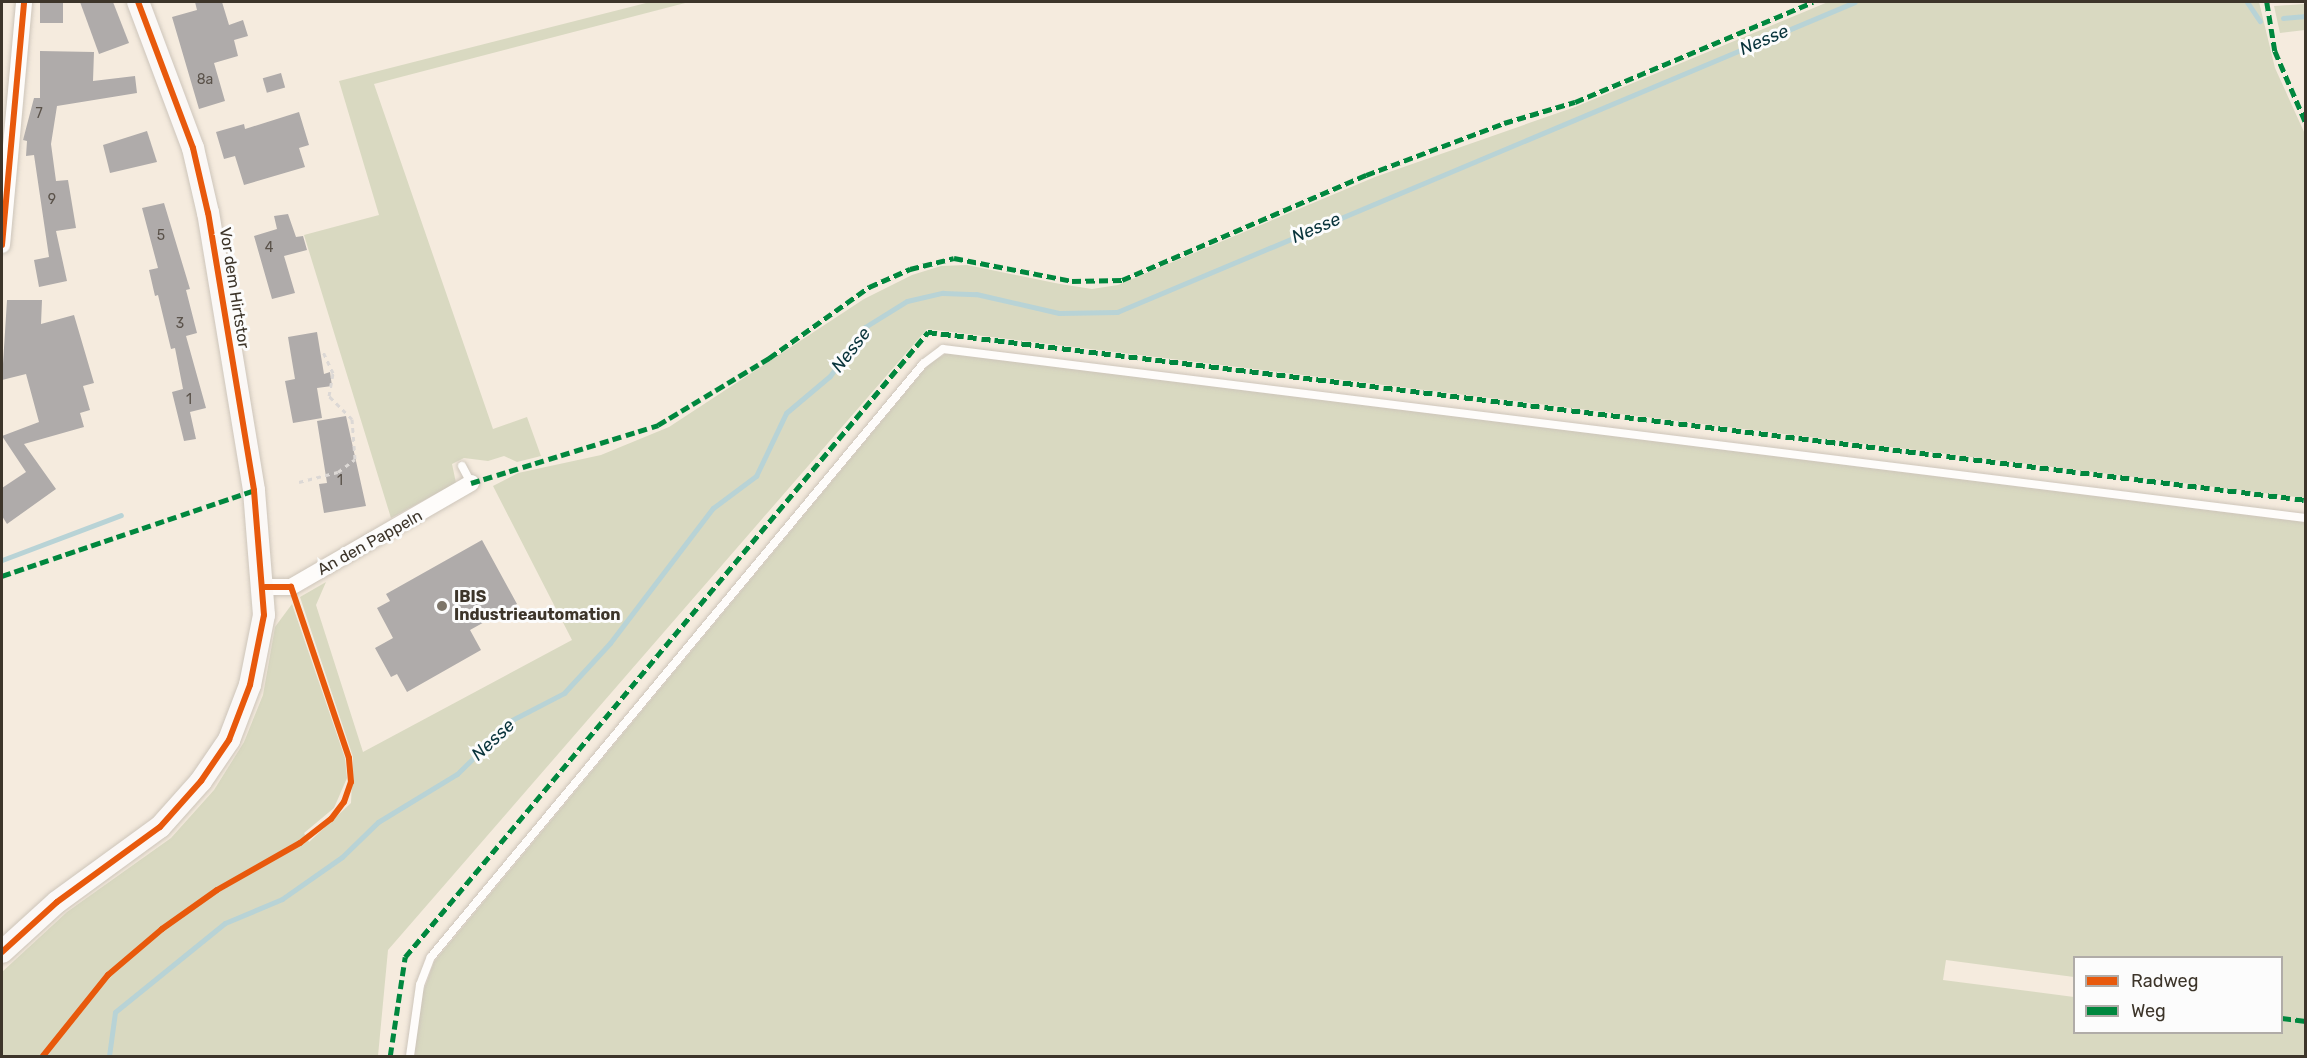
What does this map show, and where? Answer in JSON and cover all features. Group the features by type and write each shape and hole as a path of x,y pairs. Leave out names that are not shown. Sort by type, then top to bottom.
{"street":[{"path":"2,237 24,2"},
{"name":"Vor dem Hirtstor","path":"2,952 40,915 160,827 201,781 229,740 250,684 265,587 208,213 193,148 138,2"},
{"name":"An den Pappeln","path":"265,587 291,587 471,483"}],"lane":[{"path":"410,1056 420,985 431,957 923,364 943,349 2306,518"},
{"path":"462,466 471,483"}],"path":[{"path":"299,482 338,472 355,459 352,419 329,396 333,373 323,352"}],"green space":[{"path":"650,2 689,2 374,84 493,429 527,417 541,456 517,462 504,456 488,461 464,458 452,464 456,483 391,518 304,235 379,215 339,81"},
{"path":"1828,2 2259,2 2275,68 2305,134 2305,498 927,329 388,950 378,1056 2,1056 2,972 67,912 171,838 214,790 244,742 263,695 275,627 292,604 345,758 347,778 334,808 304,833 309,842 351,803 353,757 300,597 326,582 316,605 363,752 572,640 493,486 518,473 601,455 669,427 864,299 912,275 941,266 967,265 1092,289 1118,285 1375,177 1575,107"},
{"path":"2305,4 2305,30 2280,33 2274,6"},
{"path":"947,353 2305,522 2305,1056 414,1056 422,995 434,962 930,363"}],"building":[{"path":"40,2 63,2 63,23 40,23"},
{"path":"80,2 113,2 129,43 99,54"},
{"path":"195,2 222,2 229,25 243,20 248,36 234,40 238,56 214,63 225,101 199,109 172,17 197,10"},
{"path":"40,51 94,52 93,81 135,76 137,93 57,106 51,144 56,181 68,180 76,228 56,231 67,281 39,287 34,260 49,257 34,155 26,156 27,141 23,140 34,98 40,98"},
{"path":"281,73 285,87 267,93 263,78"},
{"path":"299,112 309,145 299,148 305,167 244,185 235,156 224,159 216,132 244,124 245,129"},
{"path":"147,131 157,162 110,173 103,145"},
{"path":"164,203 190,289 186,290 197,333 186,336 206,408 190,412 196,439 184,441 172,392 183,389 175,348 171,349 158,295 155,296 149,270 158,268 142,208"},
{"path":"288,214 296,237 303,236 307,250 284,256 295,293 272,299 254,236 277,229 274,216"},
{"path":"7,300 42,300 41,324 74,315 94,383 83,386 90,410 80,413 84,427 24,444 56,489 7,524 2,516 2,488 26,472 2,436 39,422 26,374 2,380"},
{"path":"317,332 324,374 330,372 332,386 317,388 322,418 293,423 285,381 295,379 288,337"},
{"path":"346,416 366,506 324,513 319,484 327,483 317,421"},
{"path":"482,540 517,604 470,630 481,650 407,692 397,674 391,677 375,648 393,638 377,608 390,601 386,594"}],"waterway":[{"name":"Nesse","path":"109,1056 115,1012 225,923 282,899 342,857 378,822 457,774 512,720 564,693 610,643 713,508 756,476 786,413 830,376 865,327 907,301 943,293 976,294 1059,313 1117,312 1855,2"},
{"name":"Nesse","path":"2247,2 2260,21"},
{"name":"Nesse","path":"2283,18 2306,16"},
{"path":"2,560 121,515"}],"marked path":[{"path":"471,483 658,425 769,358 869,287 910,269 954,258 1072,281 1122,280 1366,175 1504,123 1575,102 1813,2"},
{"path":"2267,2 2275,51 2306,123"},
{"path":"390,1056 405,957 928,332 2306,500"},
{"path":"2,576 254,490"},
{"path":"2283,1018 2306,1021"}],"cycle path":[{"path":"2,245 24,2"},
{"path":"2,952 57,902 160,827 201,781 229,740 250,685 264,615 254,490 208,213 193,148 138,2"},
{"path":"43,1056 108,975 162,929 217,890 300,843 331,819 344,802 351,782 349,758 291,587 265,587"}],"place":[{"name":"IBIS Industrieautomation","path":"442,606"}]}
